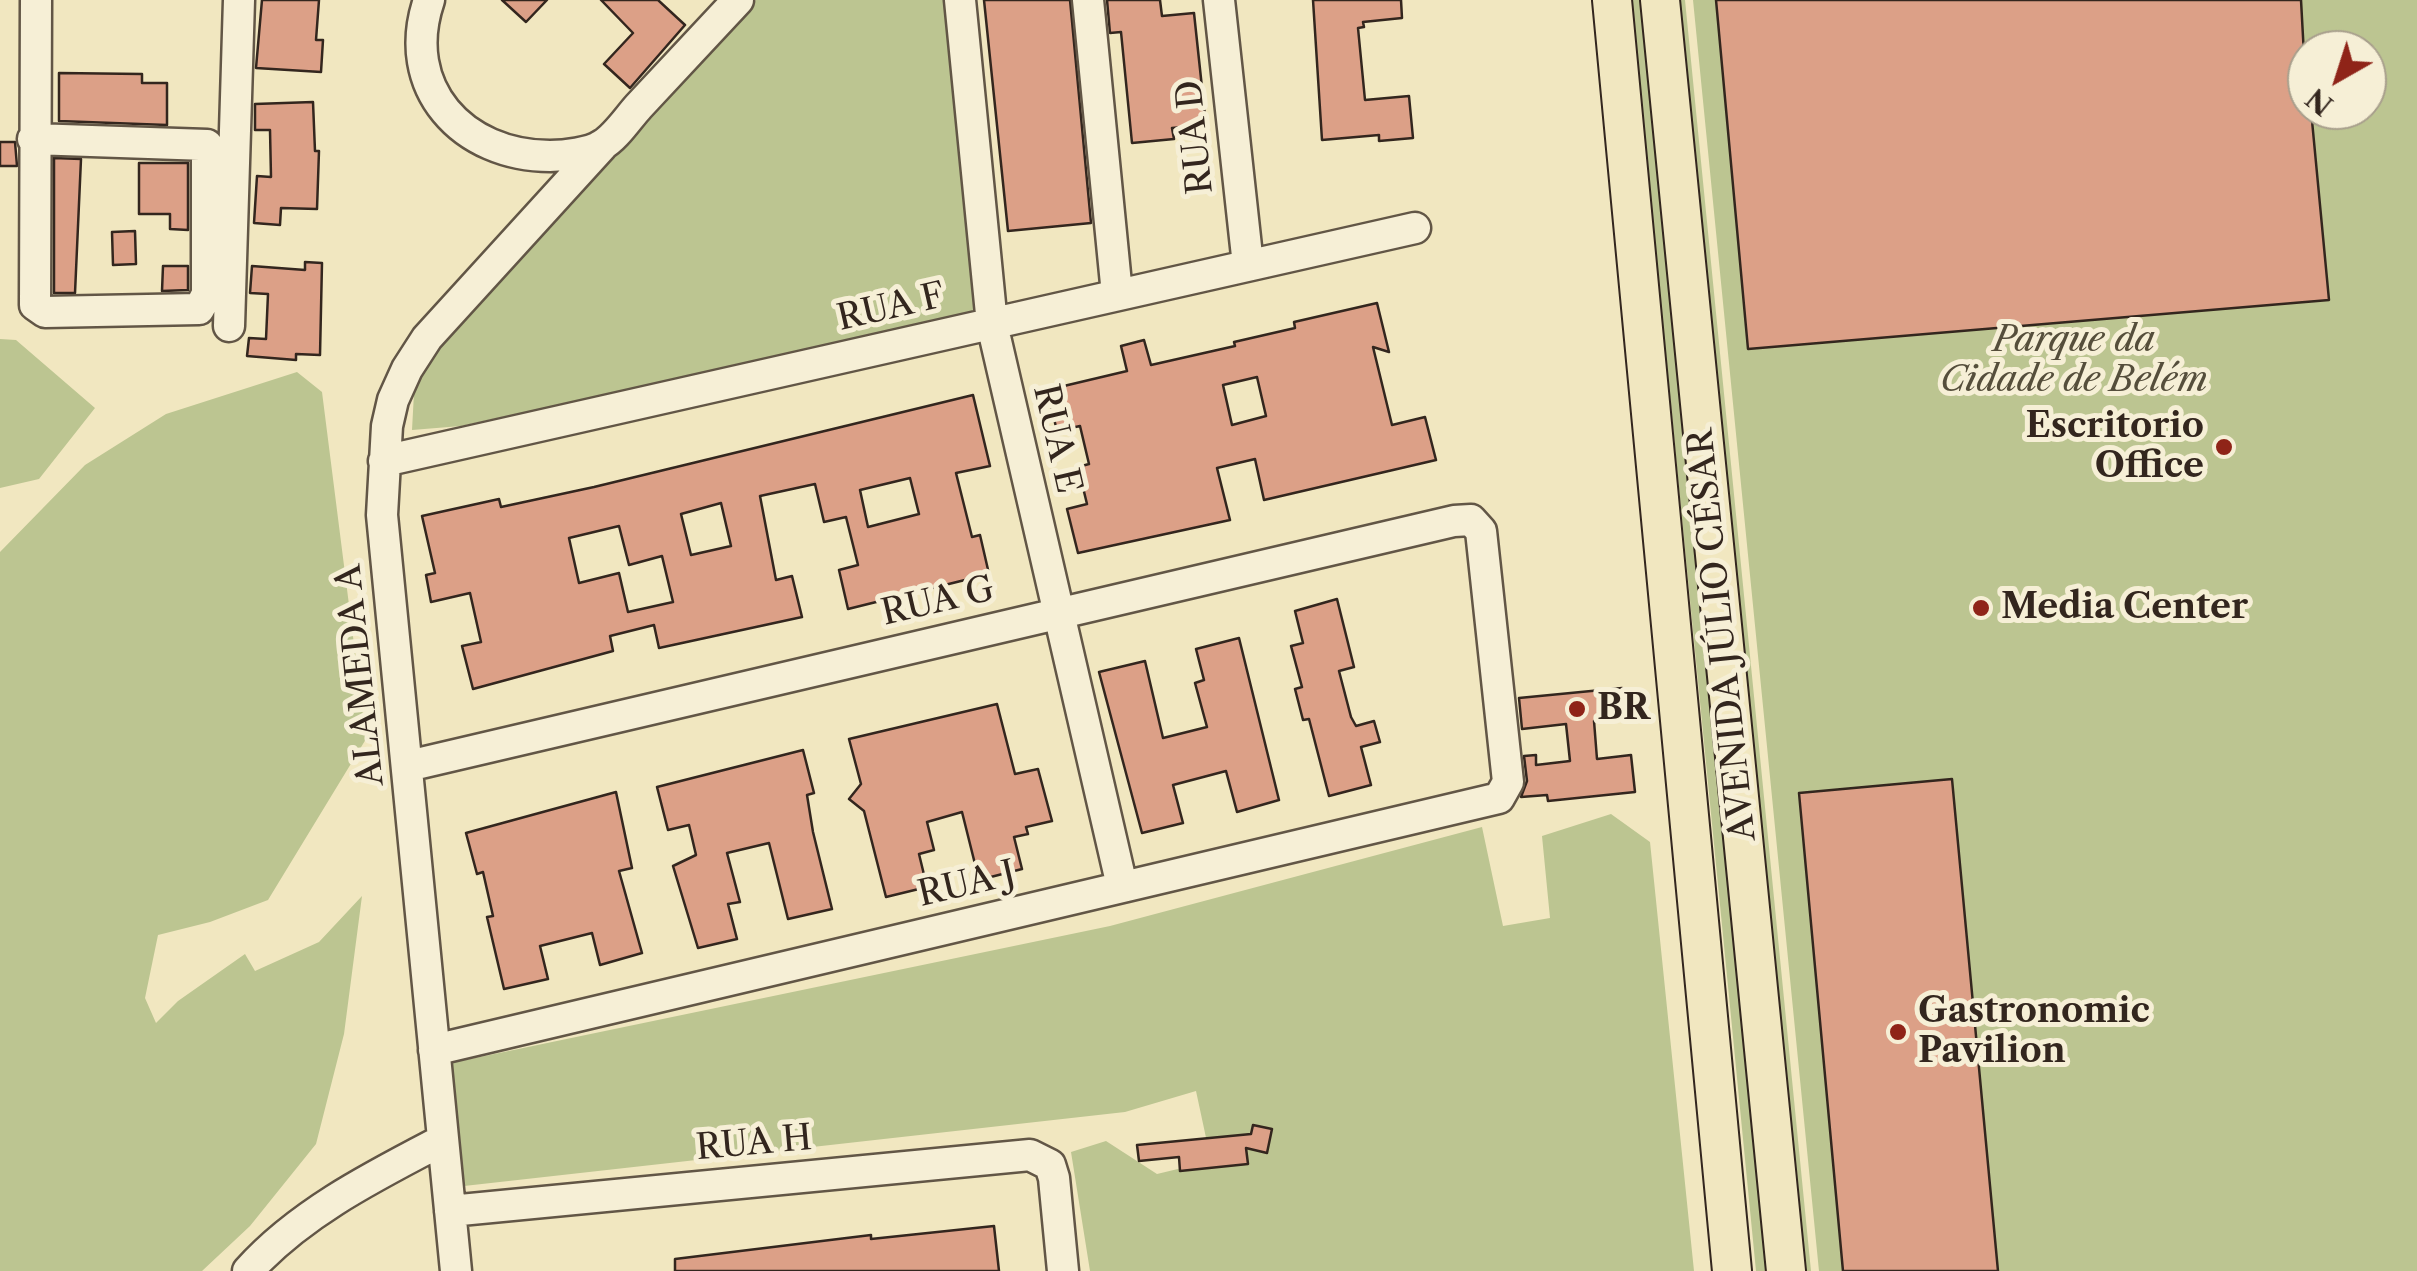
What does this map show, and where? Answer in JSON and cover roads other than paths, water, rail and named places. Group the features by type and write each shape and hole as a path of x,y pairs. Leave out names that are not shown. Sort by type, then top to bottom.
{"main road":[{"name":"AVENIDA JÚLIO CÉSAR","path":"1612,0 1732,1271"},
{"name":"AVENIDA JÚLIO CÉSAR","path":"1660,0 1786,1271"}],"street":[{"path":"33,139 207,145 207,294 200,309 45,312 32,298 33,139 36,0"},
{"path":"229,326 238,0"},
{"path":"429,0 420,43 424,68 438,101 478,141 524,156 558,156 602,146"},
{"name":"ALAMEDA A","path":"456,1271 382,515 384,461 393,400 427,338 738,0"},
{"name":"RUA E","path":"960,0 992,324 1122,886"},
{"path":"1088,0 1117,294"},
{"name":"RUA D","path":"1219,0 1248,265"},
{"name":"RUA F","path":"384,461 1414,228"},
{"name":"RUA G","path":"408,766 1471,520 1481,531 1508,782"},
{"name":"RUA J","path":"434,1050 1499,798 1508,782"},
{"path":"248,1271 270,1246 365,1180 443,1140"},
{"name":"RUA H","path":"450,1211 1030,1155 1050,1165 1054,1178 1063,1271"}],"place":[{"name":"Escritorio Office","path":"2224,447"},
{"name":"Media Center","path":"1981,608"},
{"name":"BR","path":"1577,709"},
{"name":"Gastronomic Pavilion","path":"1898,1032"}],"park label":[{"name":"Parque da Cidade de Belém","path":"2074,361"}]}
